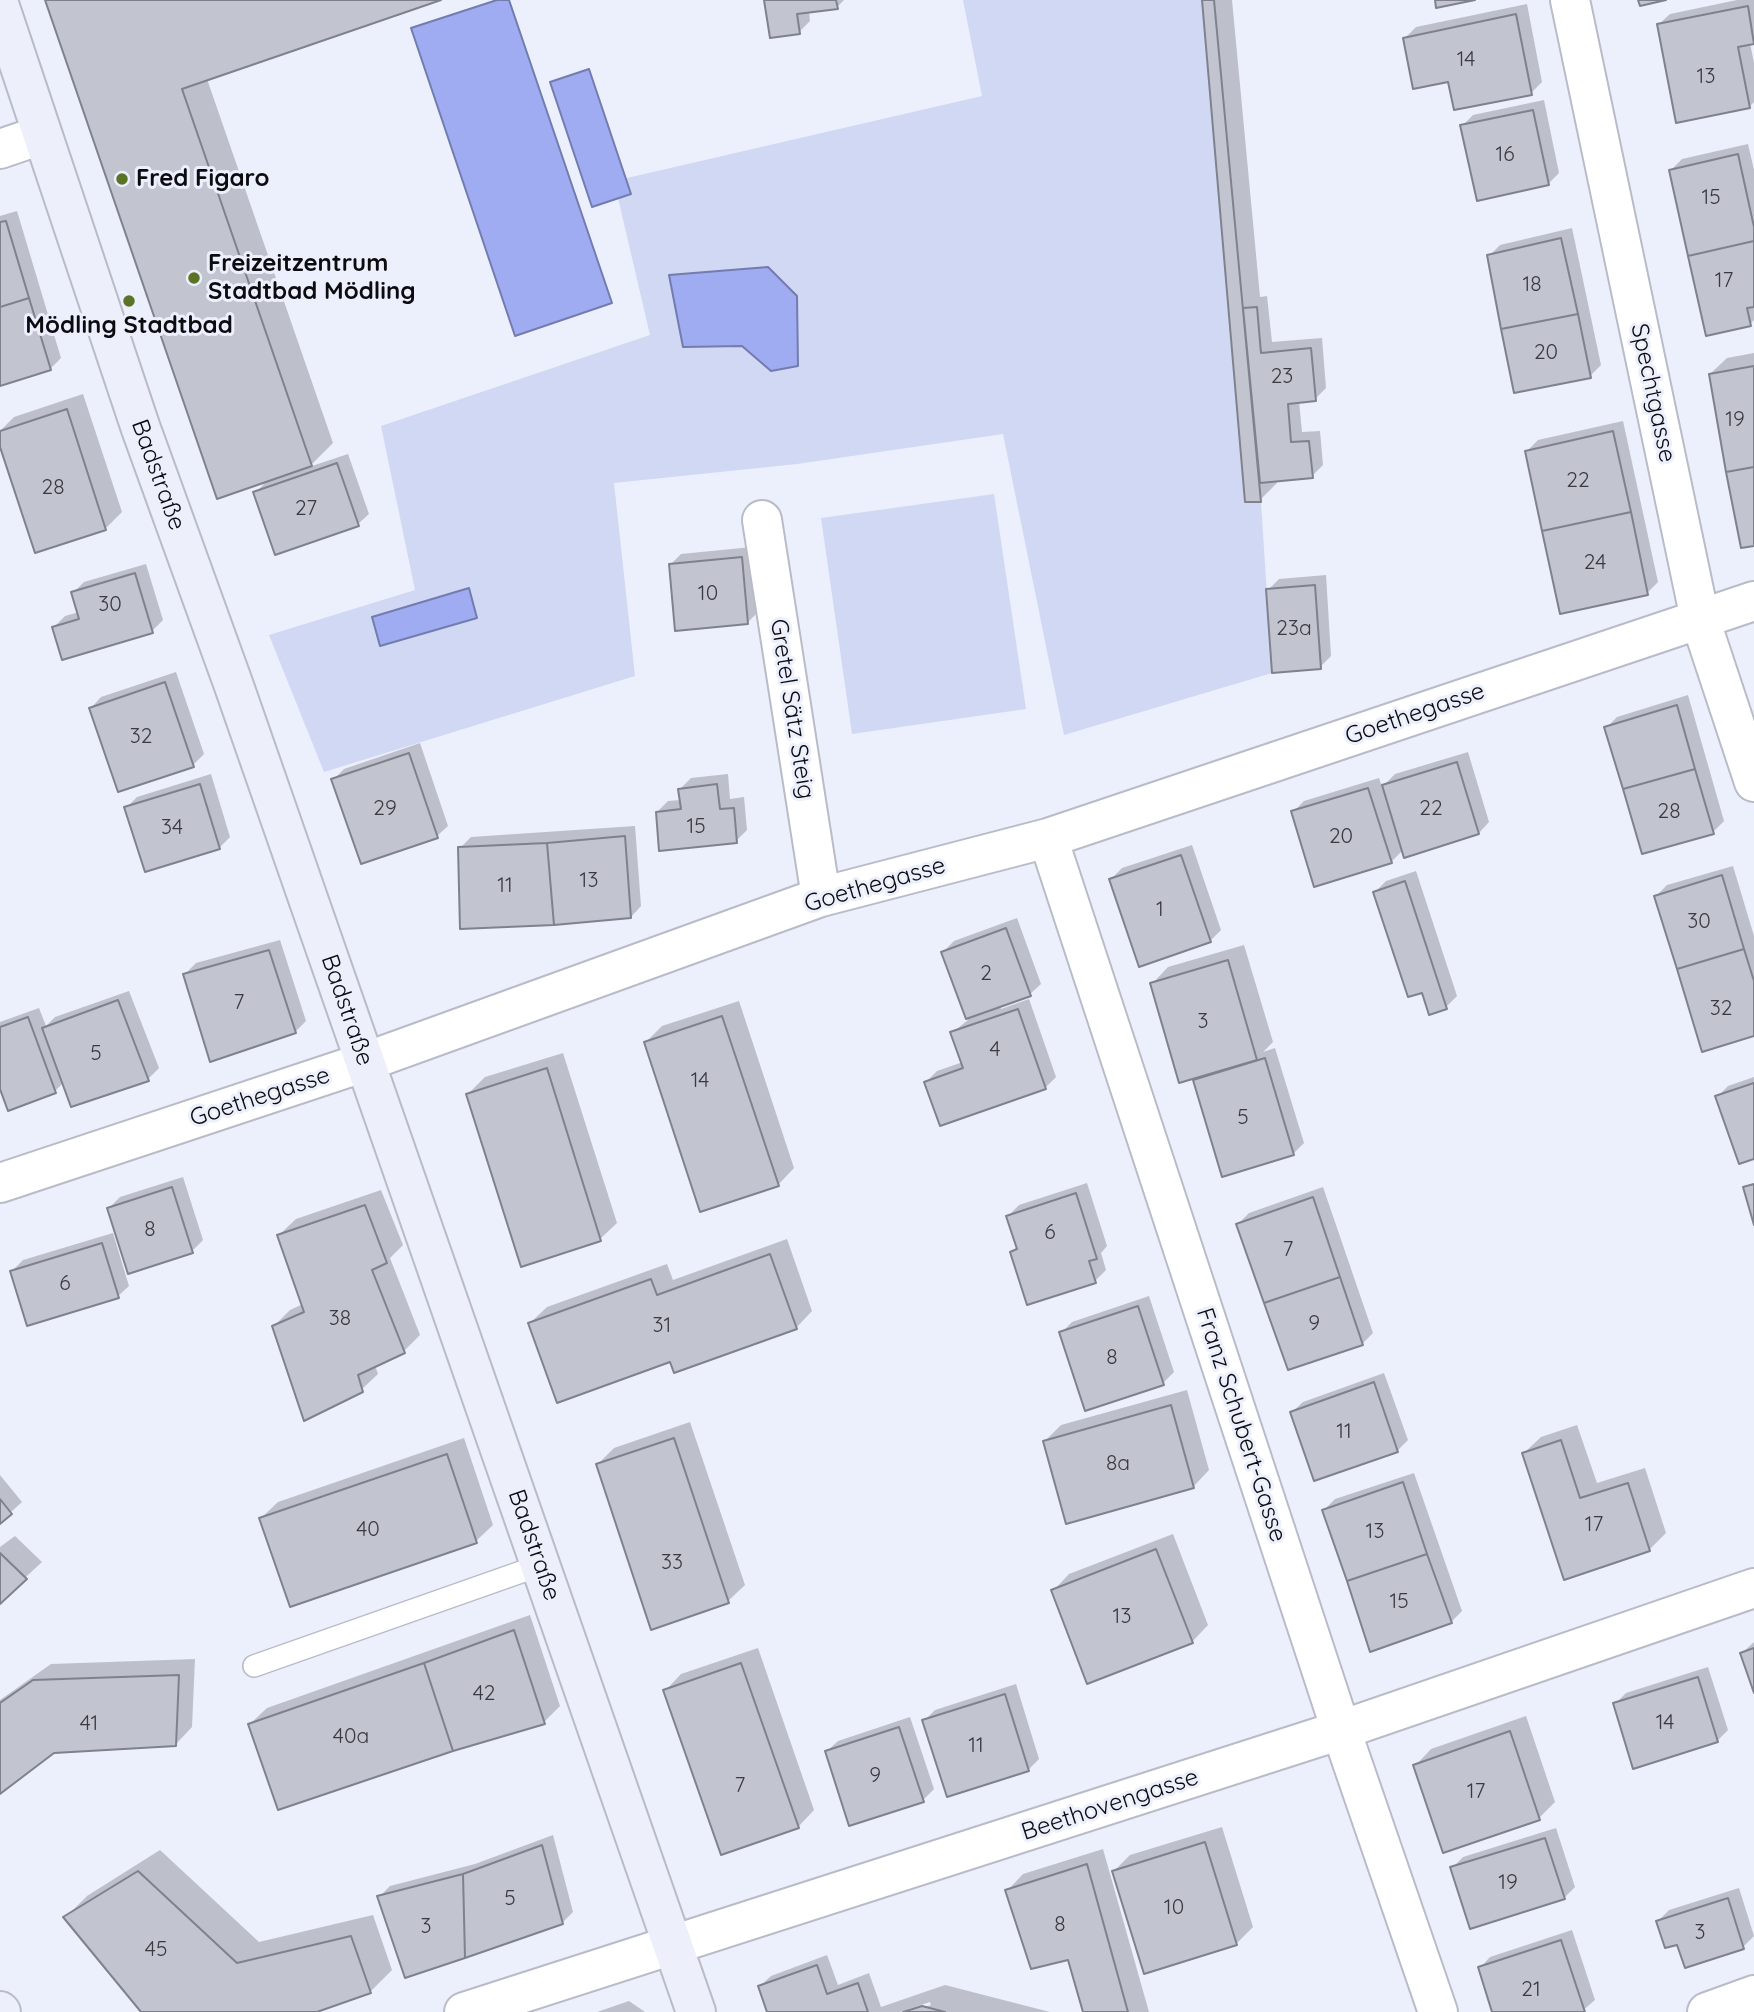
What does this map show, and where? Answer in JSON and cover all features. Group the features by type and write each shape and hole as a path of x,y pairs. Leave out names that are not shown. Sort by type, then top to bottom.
{"street":[{"name":"Spechtgasse","path":"1570,0 1700,619 1754,782"},
{"name":"Badstraße","path":"0,6 140,426 696,2012"},
{"path":"0,149 41,135"},
{"name":"Gretel Sätz Steig","path":"762,520 821,897"},
{"name":"Goethegasse","path":"0,1183 365,1062 821,897 1048,838 1754,601"},
{"name":"Franz Schubert-Gasse","path":"1048,838 1341,1730 1438,2012"},
{"name":"Beethovengasse","path":"464,2012 1341,1730 1754,1588"},
{"path":"1707,2012 1754,1995"}],"lane":[{"path":"254,1666 541,1565"}],"shaded area":[{"path":"963,0 1214,0 1261,502 1272,673 1064,735 1003,434 797,464 614,483 635,676 324,772 269,635 415,590 381,426 650,335 614,181 982,96"},
{"path":"994,494 1026,709 852,734 821,518"}],"water":[{"path":"497,0 509,0 612,303 515,336 411,28"},
{"path":"589,69 631,194 592,207 550,82"},
{"path":"768,267 797,296 798,366 771,371 742,346 683,347 669,275"},
{"path":"469,588 477,618 380,646 372,617"}],"building":[{"name":"Freizeitzentrum Stadtbad Mödling","path":"45,0 441,0 182,89 312,466 217,499"},
{"path":"764,0 836,0 838,9 797,14 800,34 770,38"},
{"path":"1202,0 1214,0 1261,502 1245,502"},
{"path":"1435,0 1475,0 1436,8"},
{"path":"1638,0 1666,0 1640,6"},
{"path":"1748,6 1754,44 1738,47 1750,108 1676,123 1657,24"},
{"path":"1516,14 1532,95 1454,110 1448,82 1413,89 1403,38"},
{"path":"1533,110 1549,185 1477,201 1460,125"},
{"path":"1738,154 1754,227 1754,241 1688,256 1669,170"},
{"path":"6,221 29,298 0,307 0,222"},
{"path":"1561,238 1578,314 1501,329 1487,255"},
{"path":"1754,241 1754,307 1747,308 1751,326 1706,336 1688,256"},
{"path":"29,298 51,370 0,386 0,307"},
{"path":"1257,307 1261,353 1311,348 1316,401 1288,404 1291,442 1309,441 1313,478 1260,483 1243,308"},
{"path":"1578,314 1591,378 1514,393 1501,329"},
{"path":"1754,366 1754,467 1726,472 1709,374"},
{"path":"67,409 106,530 35,553 0,447 0,431"},
{"path":"1613,431 1631,512 1542,531 1525,451"},
{"path":"337,463 359,526 275,555 253,492"},
{"path":"1754,467 1754,546 1741,548 1726,472"},
{"path":"1631,512 1648,595 1560,614 1542,531"},
{"path":"742,557 748,624 675,631 669,564"},
{"path":"135,573 153,633 62,660 52,627 79,619 71,592"},
{"path":"1315,585 1321,669 1272,673 1266,589"},
{"path":"165,682 194,767 118,792 89,708"},
{"path":"1677,705 1695,769 1623,789 1604,727"},
{"path":"409,753 438,838 361,864 331,779"},
{"path":"1457,762 1479,834 1404,858 1382,785"},
{"path":"1695,769 1714,834 1642,854 1623,789"},
{"path":"200,784 220,849 145,872 124,807"},
{"path":"717,784 720,809 734,808 737,843 659,851 656,812 681,809 678,789"},
{"path":"1368,788 1392,863 1314,887 1291,811"},
{"path":"625,836 631,918 554,925 547,843"},
{"path":"547,843 554,925 460,929 458,847"},
{"path":"1181,855 1211,942 1139,967 1109,879"},
{"path":"1722,875 1744,949 1677,969 1654,896"},
{"path":"1405,881 1447,1009 1429,1015 1422,993 1408,997 1373,892"},
{"path":"1006,928 1031,996 966,1019 941,952"},
{"path":"1744,949 1754,981 1754,1036 1702,1052 1677,969"},
{"path":"269,950 296,1033 210,1062 183,974"},
{"path":"1228,960 1257,1060 1179,1083 1150,983"},
{"path":"118,1000 149,1081 71,1107 42,1028"},
{"path":"1018,1009 1046,1089 940,1126 924,1082 963,1068 950,1032"},
{"path":"722,1016 779,1186 700,1212 644,1042"},
{"path":"28,1017 56,1093 8,1111 0,1089 0,1027"},
{"path":"1265,1058 1294,1155 1222,1177 1193,1080"},
{"path":"547,1068 601,1241 521,1267 466,1094"},
{"path":"1754,1083 1754,1159 1739,1164 1715,1096"},
{"path":"1754,1184 1754,1225 1743,1187"},
{"path":"172,1187 193,1253 128,1274 107,1208"},
{"path":"1076,1193 1097,1259 1089,1261 1096,1283 1027,1305 1010,1252 1017,1249 1006,1216"},
{"path":"1313,1197 1340,1277 1264,1303 1236,1224"},
{"path":"365,1205 387,1263 372,1270 405,1353 358,1375 363,1392 304,1421 272,1326 304,1312 277,1235"},
{"path":"102,1243 119,1298 27,1326 10,1271"},
{"path":"770,1254 797,1329 674,1373 670,1362 557,1403 528,1323 651,1279 657,1295"},
{"path":"1340,1277 1363,1345 1288,1370 1264,1303"},
{"path":"1138,1306 1164,1385 1085,1411 1059,1332"},
{"path":"1374,1382 1398,1452 1314,1481 1290,1412"},
{"path":"1171,1405 1194,1488 1066,1524 1043,1441"},
{"path":"674,1438 729,1603 651,1630 596,1464"},
{"path":"1561,1440 1580,1498 1628,1483 1650,1551 1564,1580 1522,1453"},
{"path":"447,1454 477,1543 290,1607 259,1518"},
{"path":"1403,1482 1427,1554 1347,1581 1322,1510"},
{"path":"0,1499 12,1514 0,1524"},
{"path":"1156,1549 1193,1643 1087,1684 1051,1590"},
{"path":"0,1553 27,1579 0,1604"},
{"path":"1427,1554 1452,1623 1370,1652 1347,1581"},
{"path":"514,1630 545,1724 453,1751 424,1663"},
{"path":"1754,1648 1754,1693 1740,1653"},
{"path":"424,1663 453,1751 278,1810 248,1724"},
{"path":"741,1663 799,1828 721,1855 663,1690"},
{"path":"179,1675 176,1746 54,1753 0,1794 0,1703 33,1680"},
{"path":"1698,1677 1718,1742 1633,1769 1613,1703"},
{"path":"1005,1694 1029,1771 947,1797 922,1720"},
{"path":"899,1727 924,1802 849,1826 825,1751"},
{"path":"1510,1731 1540,1820 1443,1853 1413,1765"},
{"path":"1545,1838 1565,1899 1470,1929 1450,1867"},
{"path":"1205,1842 1237,1945 1144,1974 1112,1871"},
{"path":"542,1845 563,1924 465,1958 463,1874"},
{"path":"1087,1864 1128,2012 1083,2012 1068,1960 1031,1969 1005,1890"},
{"path":"138,1871 237,1963 351,1936 371,1993 317,2012 141,2012 63,1917"},
{"path":"463,1874 465,1958 405,1978 377,1896"},
{"path":"1728,1898 1744,1949 1685,1968 1677,1945 1665,1948 1656,1921"},
{"path":"1561,1940 1585,2012 1492,2012 1478,1967"},
{"path":"817,1965 827,1994 858,1983 868,2012 767,2012 758,1986"},
{"path":"922,2006 945,2012 903,2012"}],"place":[{"name":"Fred Figaro","path":"122,179"},
{"name":"Freizeitzentrum Stadtbad Mödling","path":"194,278"},
{"name":"Mödling Stadtbad","path":"129,301"}]}
